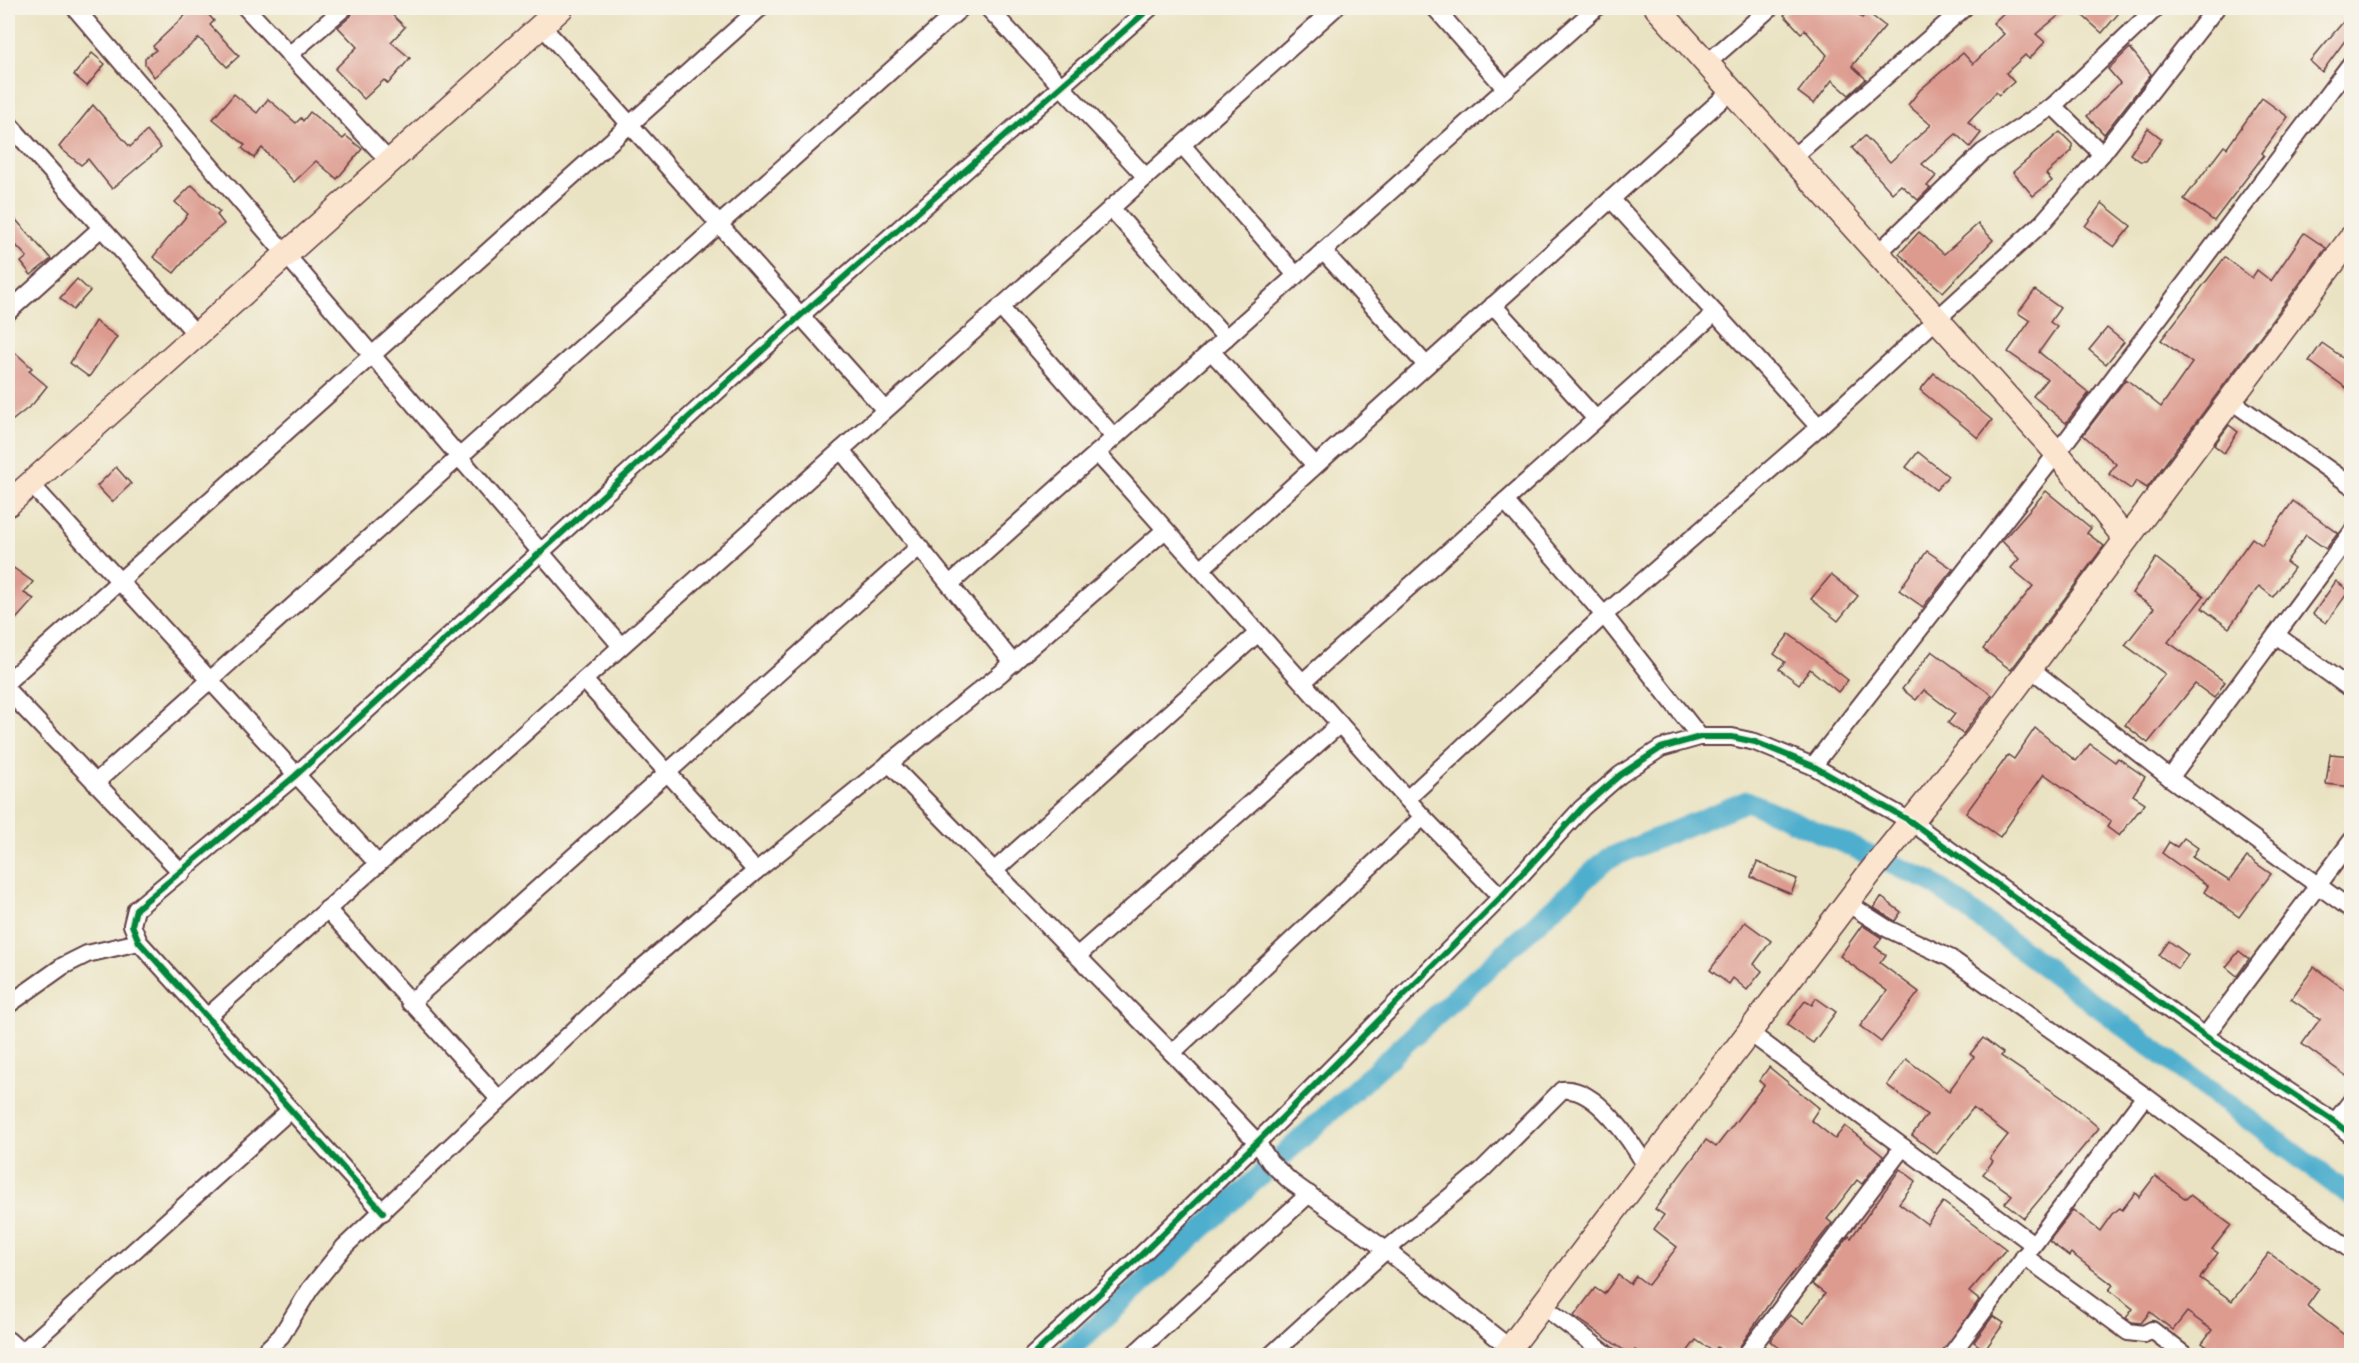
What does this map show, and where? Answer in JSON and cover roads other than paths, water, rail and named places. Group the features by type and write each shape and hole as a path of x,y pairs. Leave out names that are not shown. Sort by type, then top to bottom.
{"street":[{"path":"75,8 284,255 621,646"},
{"path":"246,8 389,161"},
{"path":"289,55 344,8"},
{"path":"8,504 561,8"},
{"path":"8,681 760,8"},
{"path":"95,783 961,8"},
{"path":"988,8 1146,177"},
{"path":"383,1212 289,1111 139,942 132,925 136,909 296,776 800,316 1150,8"},
{"path":"206,1018 1335,8"},
{"path":"1435,8 1505,88"},
{"path":"950,584 1596,8"},
{"path":"1657,8 2057,453 2126,539"},
{"path":"1706,64 1770,8"},
{"path":"1791,159 1964,8"},
{"path":"1877,254 1983,152 2053,106 2156,8"},
{"path":"1407,799 1604,615 1819,427 2059,205 2102,154 2213,9"},
{"path":"541,25 885,410"},
{"path":"1814,766 2057,453 2352,62"},
{"path":"1201,569 1731,90"},
{"path":"2053,106 2102,154"},
{"path":"11,133 196,334"},
{"path":"1182,145 1295,274"},
{"path":"1611,199 1819,427"},
{"path":"1111,208 1226,338"},
{"path":"8,312 100,229"},
{"path":"889,763 1172,1053 1257,1142 1270,1161 1290,1181 1386,1250 1507,1352 1869,874 2030,668 2352,237"},
{"path":"1323,251 1426,365"},
{"path":"1493,305 1596,419"},
{"path":"1000,308 1114,437"},
{"path":"1303,682 1714,313"},
{"path":"1211,351 1315,465"},
{"path":"2230,400 2352,486"},
{"path":"841,450 1013,663"},
{"path":"1097,453 1424,818 1501,897"},
{"path":"30,483 378,864"},
{"path":"1504,501 1604,615 1701,737"},
{"path":"260,1356 281,1336 310,1289 327,1267 499,1100 625,982 756,871 1013,663 1165,530"},
{"path":"2170,778 2352,532"},
{"path":"410,1003 919,547"},
{"path":"994,871 1258,633"},
{"path":"2276,634 2352,690"},
{"path":"2030,668 2170,778 2352,910"},
{"path":"584,680 756,871"},
{"path":"8,691 182,873"},
{"path":"1077,957 1340,724"},
{"path":"1032,1356 1139,1257 1257,1142 1501,897 1582,808 1620,775 1660,748 1701,737 1732,737 1755,742 1814,766 1910,822 2205,1036 2335,1122 2352,1136"},
{"path":"1172,1053 1424,818"},
{"path":"2205,1036 2352,840"},
{"path":"1847,903 1888,929 1950,958 2145,1096 2352,1251"},
{"path":"327,909 499,1100"},
{"path":"8,1005 63,966 87,954 139,942"},
{"path":"1750,1033 1903,1147 2128,1332 2144,1335 2152,1330 2186,1356"},
{"path":"1270,1356 1386,1250 1480,1171 1562,1090 1578,1091 1599,1106 1624,1134 1647,1168"},
{"path":"1950,1356 2145,1096"},
{"path":"2335,1122 2352,1100"},
{"path":"8,1340 24,1354 289,1111"},
{"path":"1745,1356 1903,1147"},
{"path":"1132,1356 1309,1194"},
{"path":"1543,1306 1609,1356"}],"waterway":[{"path":"1063,1356 1607,859 1747,801 1930,881 2352,1197"}]}
